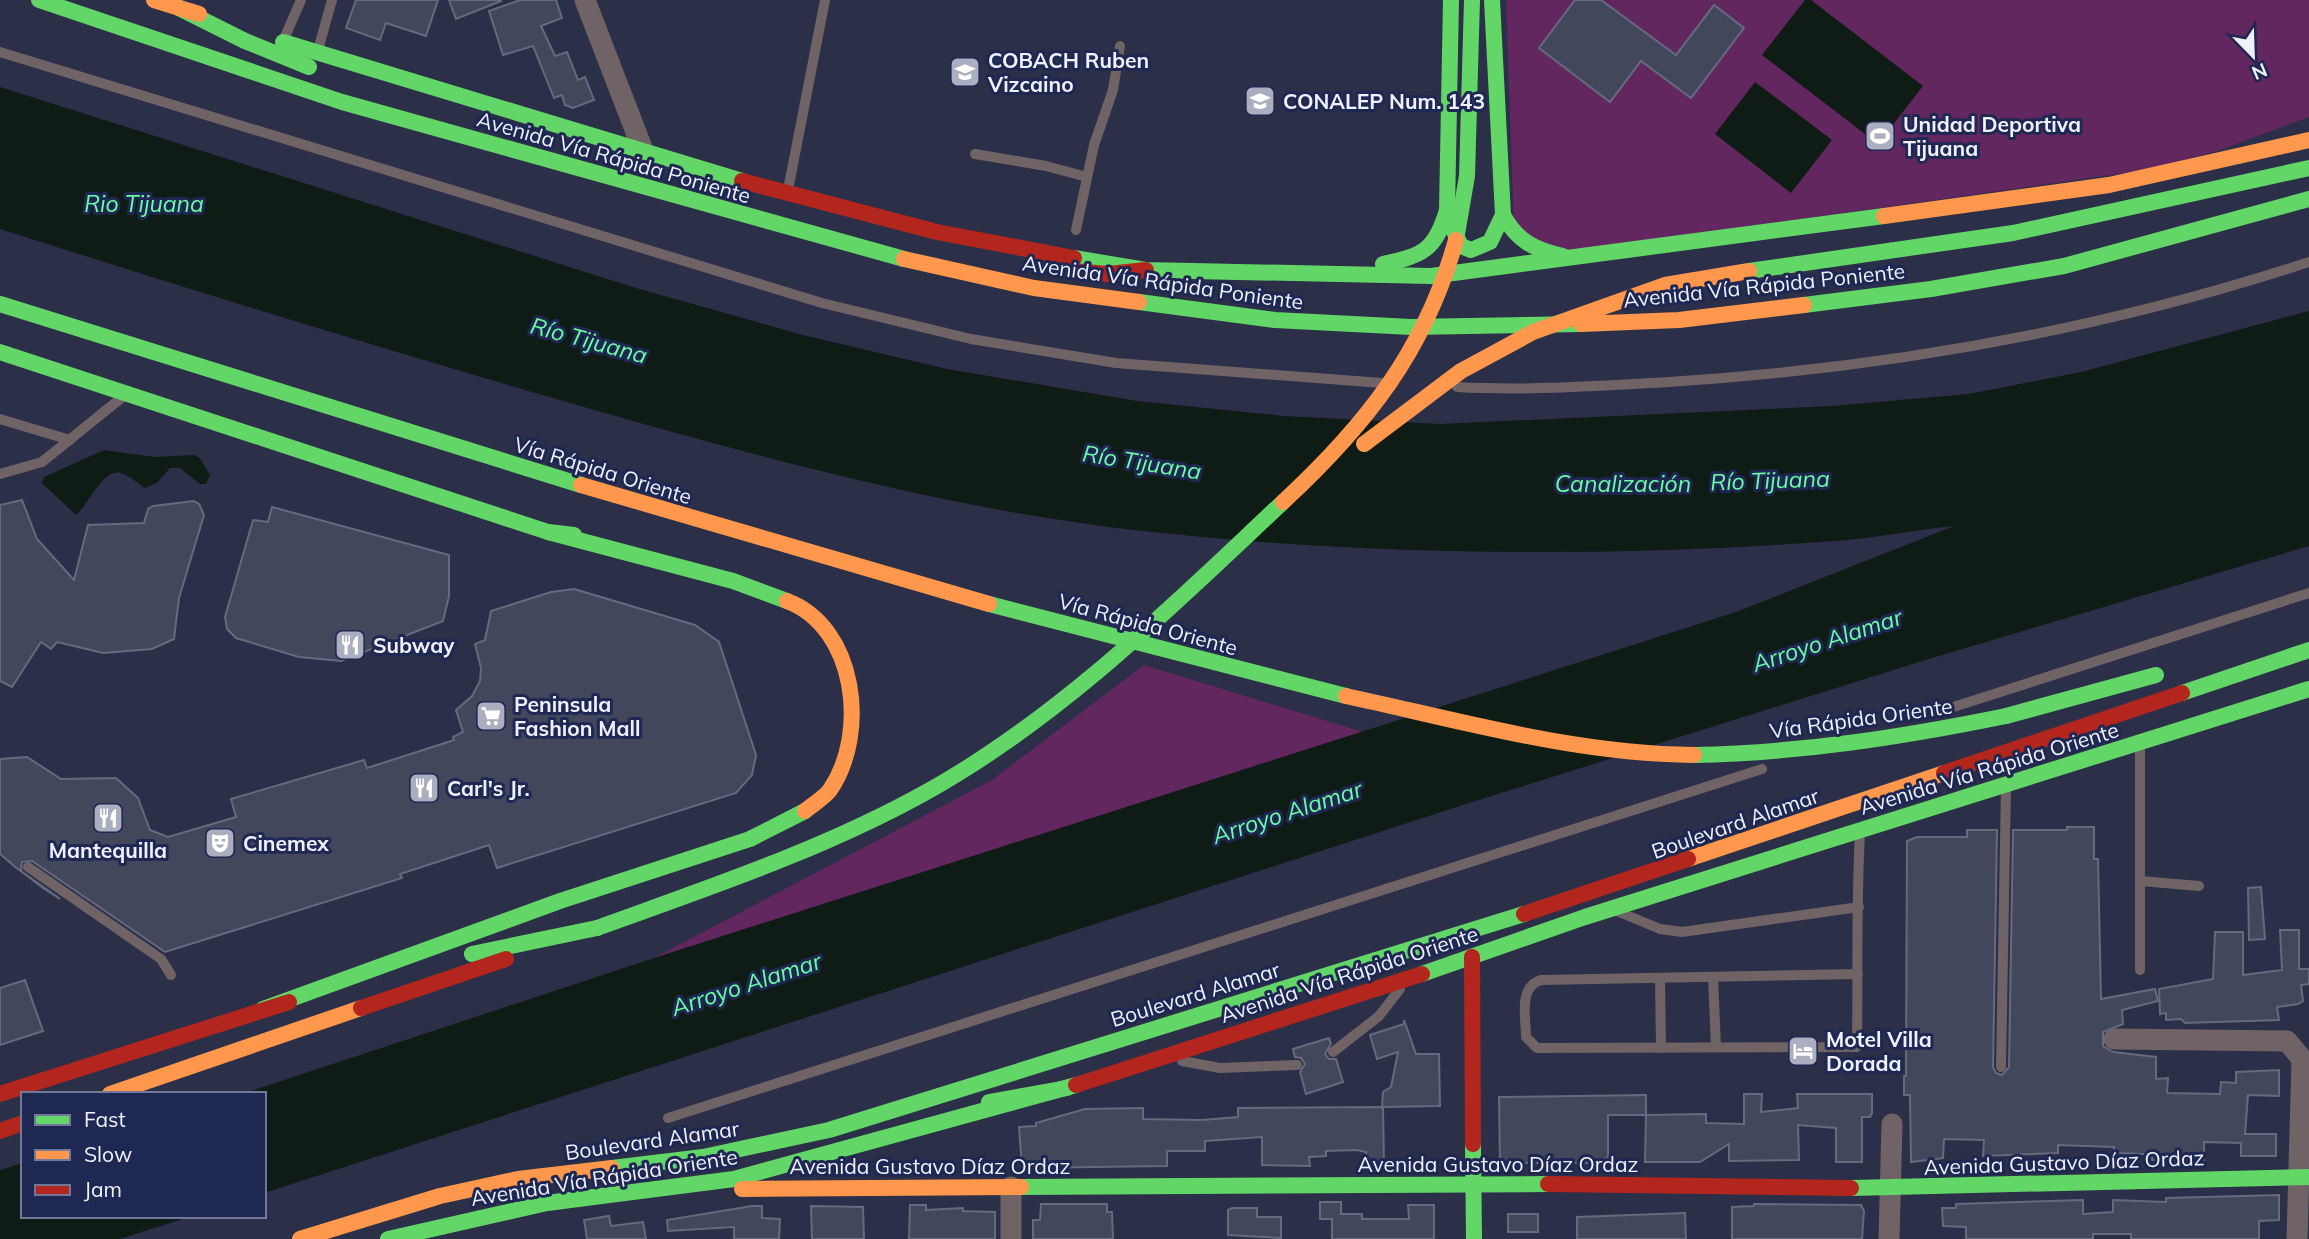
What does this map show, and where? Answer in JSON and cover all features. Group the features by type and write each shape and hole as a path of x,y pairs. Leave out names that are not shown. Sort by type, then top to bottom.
{"main road":[{"name":"Avenida Vía Rápida Poniente","path":"39,0 301,89 875,253 957,273 1047,290 1275,320 1411,327 1679,320 1931,289 2064,266 2309,199"},
{"name":"Avenida Vía Rápida Poniente","path":"154,0 644,153 788,193 937,232 1146,270 1431,276 2109,185 2309,140"},
{"path":"1334,276 1423,255 1440,237 1447,210 1451,0"},
{"path":"116,1092 597,928 830,840 932,788 993,749 1061,700 1245,538 1338,448 1375,406 1419,338 1440,291 1464,202 1472,0"},
{"path":"1492,0 1503,215 1511,232 1522,244 1538,251 1574,258"},
{"path":"179,8 245,41 325,73"},
{"path":"373,94 480,142"},
{"path":"1245,538 1423,397 1496,351 1533,332 1665,285 2013,233 2309,168"},
{"path":"1447,210 1454,234 1461,246 1471,250 1490,242 1503,215"},
{"path":"875,253 919,252 999,262"},
{"path":"1026,266 1108,274 1146,270"},
{"name":"Vía Rápida Oriente","path":"0,304 728,531 881,575 1178,656 1585,747 1704,756 1805,751 1907,736 2006,716 2177,670"},
{"path":"0,352 548,532 733,581 806,608 830,634 849,677 851,730 844,761 829,791 799,816 750,839 560,901 263,1009 0,1094"},
{"path":"548,532 679,550"},
{"path":"799,565 881,575"},
{"path":"2283,641 2309,634"},
{"path":"2086,724 2309,650"},
{"path":"2086,724 2256,685"},
{"name":"Avenida Vía Rápida Oriente","path":"388,1239 498,1212 569,1200 686,1189 734,1179 1067,1088 1409,978 1611,909 2309,689"},
{"name":"Boulevard Alamar","path":"300,1239 440,1196 518,1179 704,1157 829,1130 1724,849 2086,724"},
{"path":"1474,1239 1472,957 1724,849"},
{"path":"263,1009 450,959 597,928"},
{"path":"39,1092 187,1034"},
{"path":"734,1179 829,1130 1067,1088"},
{"path":"0,1107 21,1099"},
{"path":"0,1131 21,1124"},
{"name":"Avenida Gustavo Díaz Ordaz","path":"686,1189 1474,1183 1888,1188 2303,1177"},
{"path":"447,1239 498,1212"}],"street":[{"path":"585,0 644,153"},
{"path":"2114,1040 2287,1041 2295,1047 2302,1059 2303,1177 2297,1239"},
{"path":"1889,1239 1888,1188 1892,1124"},
{"path":"1011,1187 1011,1239"}],"lane":[{"path":"283,42 294,23 301,0"},
{"path":"318,52 319,38 332,0"},
{"path":"788,193 825,0"},
{"path":"1076,230 1101,123 1113,90 1119,47"},
{"path":"0,52 822,303 971,340 1115,363 1403,384"},
{"path":"975,154 1046,166 1087,177"},
{"path":"1416,385 1470,388 1597,386 1777,375 1934,353 2069,328 2215,293 2309,262"},
{"path":"0,474 42,462 127,393"},
{"path":"0,419 70,440"},
{"path":"1938,712 2309,593"},
{"path":"668,1118 1911,721"},
{"path":"2140,744 2140,970"},
{"path":"2001,1067 2006,785"},
{"path":"1858,974 1541,980 1531,985 1525,995 1526,1037 1537,1048 1857,1047 1861,830"},
{"path":"28,867 161,959 171,975"},
{"path":"2141,881 2199,886"},
{"path":"1611,909 1648,925 1682,932 1859,907"},
{"path":"1713,977 1716,1047"},
{"path":"1333,1052 1379,1016 1409,978"},
{"path":"1660,978 1661,1048"},
{"path":"1163,1057 1220,1068 1297,1065"}],"shaded area":[{"name":"Unidad Deportiva Tijuana","path":"1506,0 2309,0 2309,117 2217,151 2146,170 1572,252 1514,232"},
{"path":"1144,665 1363,732 654,958 992,780"}],"water":[{"path":"1805,0 1811,0 1923,86 1878,144 1762,55"},
{"path":"1755,82 1832,140 1791,193 1715,134"},
{"path":"0,87 636,288 803,335 947,369 1137,401 1284,416 1440,424 1832,406 1969,394 2081,372 2309,311 2309,546 1932,658 1469,803 266,1192 266,1092 248,1092 654,958 1736,612 1954,526 1850,540 1749,546 1489,552 1315,546 1143,531 1075,522 939,498 738,450 529,391 0,229"},
{"path":"104,450 155,457 194,455 200,458 210,475 206,484 200,484 180,468 170,468 157,483 145,488 124,474 114,473 102,481 76,515 42,483 44,477"},
{"path":"21,1164 21,1218 186,1218 120,1239 0,1239 0,1170"}],"building":[{"path":"356,0 438,0 426,36 386,23 380,40 346,28"},
{"path":"449,0 501,0 501,1 456,19"},
{"path":"520,0 556,0 562,18 541,26 555,56 567,52 578,80 585,77 594,100 573,108 565,105 562,95 554,98 533,46 503,55 489,11"},
{"path":"1575,0 1601,0 1676,55 1714,5 1744,28 1691,98 1641,61 1610,102 1539,48"},
{"path":"22,500 37,539 74,580 88,525 144,523 148,509 153,506 194,501 199,504 204,515 179,598 174,639 152,649 103,653 57,642 51,649 41,642 12,687 0,681 0,505"},
{"path":"272,507 449,555 449,596 443,621 341,661 299,657 236,638 227,629 225,617 253,520 268,522"},
{"path":"574,589 695,625 719,642 756,755 752,775 736,793 497,868 489,845 400,874 402,878 165,952 32,861 22,862 21,871 60,899 43,888 14,866 0,854 0,759 27,757 61,779 116,778 138,798 150,830 168,837 236,817 231,799 364,760 367,768 454,740 453,737 463,732 456,710 472,696 480,681 481,668 475,644 485,640 491,611 551,592"},
{"path":"2067,827 2094,827 2094,859 2098,859 2101,999 2155,989 2158,1001 2122,1010 2123,1024 2103,1032 2103,1046 2113,1052 2156,1057 2156,1079 2168,1078 2167,1093 2220,1094 2221,1082 2236,1083 2236,1072 2279,1070 2279,1096 2248,1095 2245,1134 2276,1134 2276,1156 2241,1156 2241,1143 2204,1142 2204,1160 2152,1160 2152,1156 2145,1154 2114,1153 2114,1147 2058,1145 2058,1153 1983,1156 1984,1140 1944,1139 1943,1158 1911,1162 1910,1095 1904,1095 1907,841 1917,837 1967,837 1967,830 1997,830 1993,1067 1996,1073 2002,1075 2009,1067 2013,830 2067,830"},
{"path":"2261,887 2265,939 2249,940 2248,888"},
{"path":"2280,930 2299,930 2299,969 2309,969 2309,984 2301,985 2303,1001 2277,1007 2279,1020 2185,1023 2181,1019 2166,1020 2166,1013 2160,1014 2159,989 2213,979 2215,932 2243,932 2243,975 2282,970"},
{"path":"25,980 43,1031 0,1045 0,988"},
{"path":"1404,1020 1416,1054 1439,1054 1440,1106 1382,1107 1383,1092 1391,1087 1398,1052 1377,1059 1370,1035 1404,1024"},
{"path":"1329,1038 1331,1044 1325,1054 1329,1059 1336,1059 1343,1082 1306,1094 1300,1072 1305,1064 1301,1058 1295,1057 1293,1049"},
{"path":"1744,1094 1762,1094 1761,1112 1798,1108 1797,1094 1872,1094 1872,1113 1870,1117 1862,1117 1862,1162 1836,1162 1836,1128 1798,1125 1799,1160 1729,1161 1729,1144 1700,1162 1645,1162 1646,1115 1706,1114 1706,1123 1744,1124"},
{"path":"1646,1095 1646,1115 1608,1115 1608,1158 1586,1163 1500,1163 1499,1097"},
{"path":"1383,1107 1384,1165 1368,1165 1366,1152 1357,1150 1326,1151 1326,1156 1309,1157 1310,1166 1262,1165 1262,1137 1205,1141 1205,1151 1167,1151 1167,1166 1022,1168 1019,1127 1036,1126 1036,1123 1085,1109 1143,1108 1143,1119 1202,1120 1238,1117 1238,1108"},
{"path":"2279,1195 2279,1220 2259,1221 2259,1239 2131,1239 2131,1234 2093,1234 2093,1239 1966,1239 1966,1227 1943,1226 1942,1208 1956,1208 1956,1204 2083,1200 2083,1214 2113,1212 2113,1200 2166,1202 2166,1198"},
{"path":"1320,1202 1341,1202 1341,1214 1362,1214 1362,1219 1409,1219 1408,1205 1434,1205 1434,1239 1332,1239 1332,1219 1320,1219"},
{"path":"1041,1204 1107,1204 1107,1212 1112,1212 1113,1239 1033,1239 1033,1220 1040,1220"},
{"path":"1754,1204 1861,1205 1864,1211 1862,1239 1732,1239 1732,1207"},
{"path":"910,1205 926,1205 926,1210 963,1208 963,1211 995,1212 995,1239 909,1239"},
{"path":"762,1206 762,1218 780,1219 779,1239 734,1239 734,1227 668,1231 667,1220"},
{"path":"811,1206 863,1207 864,1239 812,1239"},
{"path":"1257,1208 1257,1217 1281,1217 1281,1238 1228,1235 1228,1210"},
{"path":"1685,1213 1686,1239 1577,1239 1577,1217"},
{"path":"1508,1214 1538,1214 1538,1232 1508,1232"},
{"path":"609,1216 611,1226 643,1222 646,1239 587,1239 584,1220"}],"traffic: fast":[{"path":"39,0 342,102 904,259"},
{"path":"1383,264 1408,258 1426,249 1438,234 1447,210 1451,0"},
{"path":"1456,240 1467,176 1472,0"},
{"path":"1492,0 1503,215 1514,232 1528,243 1563,256"},
{"path":"179,8 245,41 309,67"},
{"path":"283,42 742,181"},
{"path":"1749,271 2013,233 2309,168"},
{"path":"1804,305 1931,289 2064,266 2309,199"},
{"path":"1450,223 1461,246 1471,250 1490,242 1503,215"},
{"path":"1074,258 1146,270 1431,276 1884,216"},
{"path":"1139,302 1275,320 1411,327 1581,324"},
{"path":"0,304 581,485"},
{"path":"0,352 548,532 574,535"},
{"path":"597,928 766,866 850,831 930,790 979,760 1026,728 1115,657 1283,502"},
{"path":"548,532 733,581 787,601"},
{"path":"989,604 1346,696"},
{"path":"2182,693 2309,650"},
{"path":"2006,716 2156,675"},
{"path":"1422,974 1585,917 2309,689"},
{"path":"1694,755 1851,743 2006,716"},
{"path":"263,1009 560,901 750,839 805,811"},
{"path":"612,1168 703,1157 829,1130 1524,914"},
{"path":"472,954 597,928"},
{"path":"388,1239 547,1203 734,1179 1076,1085"},
{"path":"989,1102 1067,1088"},
{"path":"1473,1144 1474,1239"},
{"path":"1851,1188 2309,1177"},
{"path":"1021,1187 1548,1184"}],"traffic: slow":[{"path":"154,0 199,14"},
{"path":"1884,216 2109,185 2309,140"},
{"path":"1283,502 1341,444 1389,384 1428,317 1456,240"},
{"path":"904,259 1034,288 1139,302"},
{"path":"1364,444 1461,371 1533,332 1665,285 1749,271"},
{"path":"1581,324 1679,320 1804,305"},
{"path":"581,485 989,604"},
{"path":"787,601 810,614 828,633 841,657 849,684 852,712 842,767 830,790 805,811"},
{"path":"1346,696 1562,742 1606,749 1694,755"},
{"path":"1688,859 1944,773"},
{"path":"116,1092 361,1008"},
{"path":"300,1239 440,1196 518,1179 612,1168"},
{"path":"742,1189 1021,1187"}],"traffic: jam":[{"path":"742,181 937,232 1074,258"},
{"path":"1061,270 1108,274 1146,270"},
{"path":"1944,773 2182,693"},
{"path":"1524,914 1688,859"},
{"path":"1472,957 1473,1144"},
{"path":"361,1008 506,959"},
{"path":"1076,1085 1422,974"},
{"path":"0,1094 289,1002"},
{"path":"0,1131 21,1124"},
{"path":"1548,1184 1851,1188"}],"place":[{"name":"COBACH Ruben Vizcaino","path":"965,72"},
{"name":"CONALEP Num. 143","path":"1260,101"},
{"name":"Unidad Deportiva Tijuana","path":"1880,136"},
{"name":"Subway","path":"350,645"},
{"name":"Peninsula Fashion Mall","path":"491,716"},
{"name":"Carl's Jr.","path":"424,788"},
{"name":"Mantequilla","path":"108,818"},
{"name":"Cinemex","path":"220,843"},
{"name":"Motel Villa Dorada","path":"1803,1051"}],"water label":[{"name":"Rio Tijuana","path":"144,203"},
{"name":"Río Tijuana","path":"589,340"},
{"name":"Río Tijuana","path":"1142,462"},
{"name":"Río Tijuana","path":"1770,480"},
{"name":"Canalización","path":"1623,483"},
{"name":"Arroyo Alamar","path":"1827,640"},
{"name":"Arroyo Alamar","path":"1287,812"},
{"name":"Arroyo Alamar","path":"746,984"}]}
